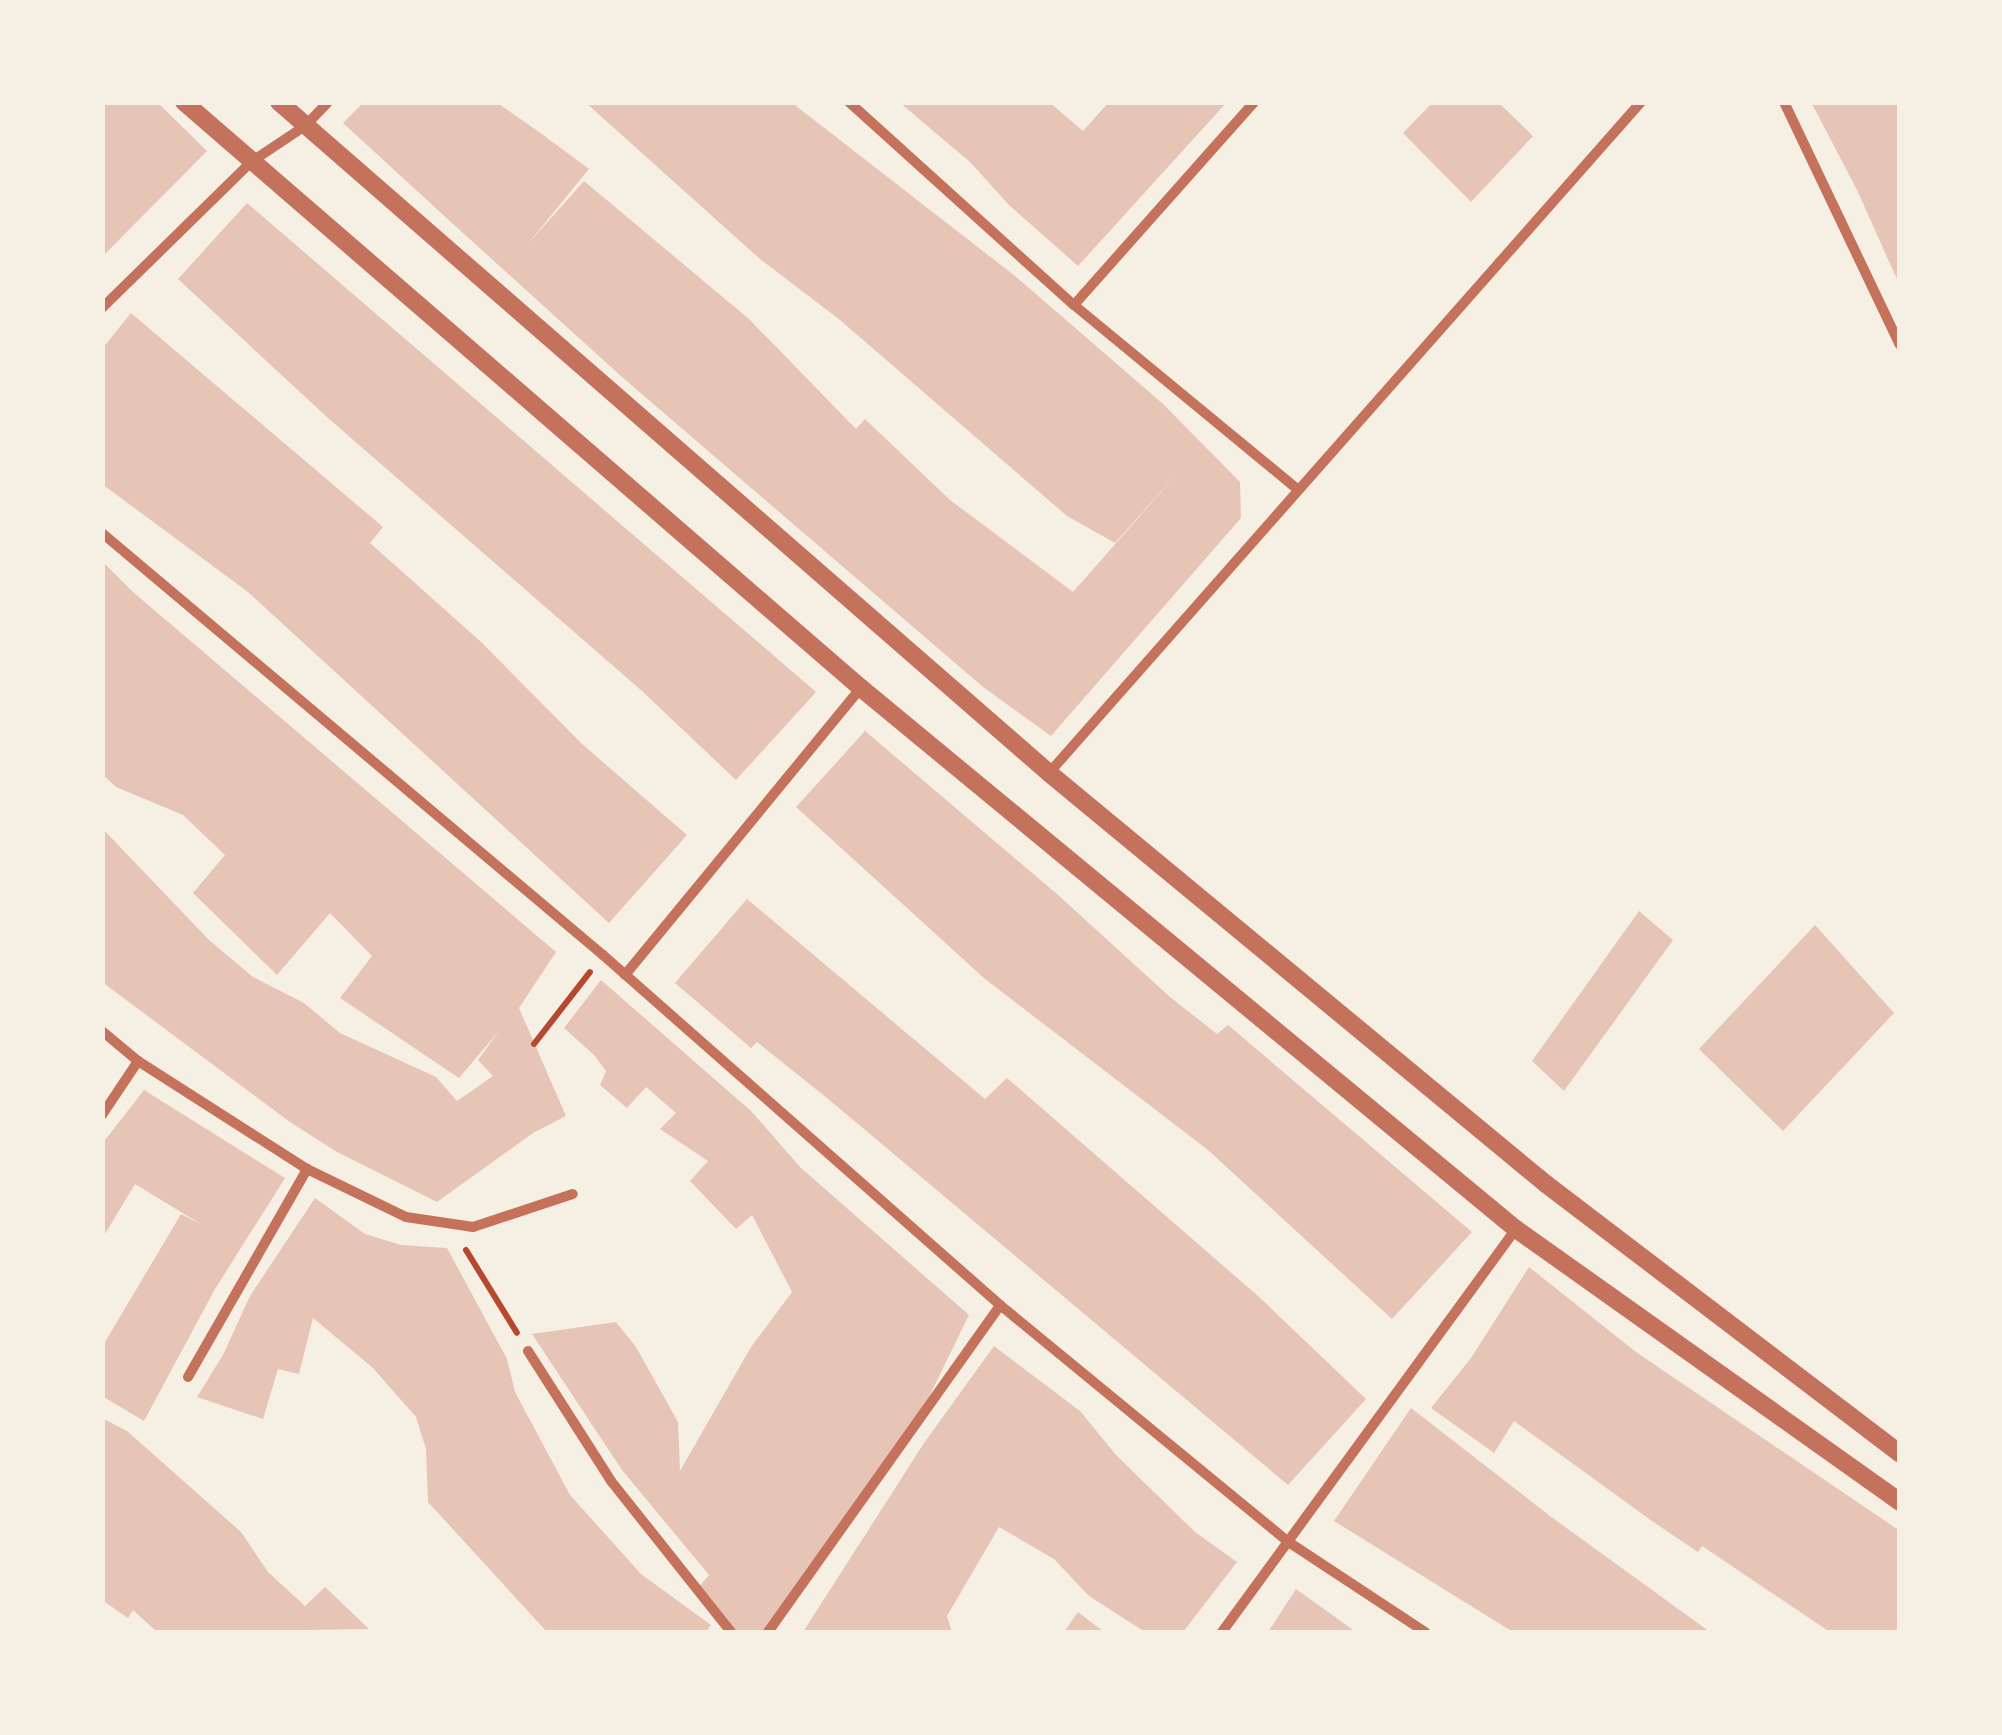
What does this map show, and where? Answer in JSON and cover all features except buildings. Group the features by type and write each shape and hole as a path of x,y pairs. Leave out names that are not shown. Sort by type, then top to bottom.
{"street":[{"path":"184,102 861,688 1516,1229 1900,1502"},
{"path":"280,102 1049,774 1546,1184 1900,1454"},
{"path":"102,308 251,162 305,126 328,102"},
{"path":"849,102 1074,306 1297,489"},
{"path":"1074,306 1254,102"},
{"path":"1049,774 1641,102"},
{"path":"1784,102 1900,345"},
{"path":"102,532 604,955 1000,1305 1290,1542 1425,1632"},
{"path":"624,975 861,688"},
{"path":"102,1031 138,1061 307,1169 406,1217 452,1227 474,1227 572,1194"},
{"path":"102,1115 138,1061"},
{"path":"188,1377 307,1169"},
{"path":"1222,1632 1516,1229"},
{"path":"768,1632 1000,1305"},
{"path":"528,1351 612,1481 731,1632"}],"path":[{"path":"534,1044 604,955"},
{"path":"452,1227 528,1351"}]}
